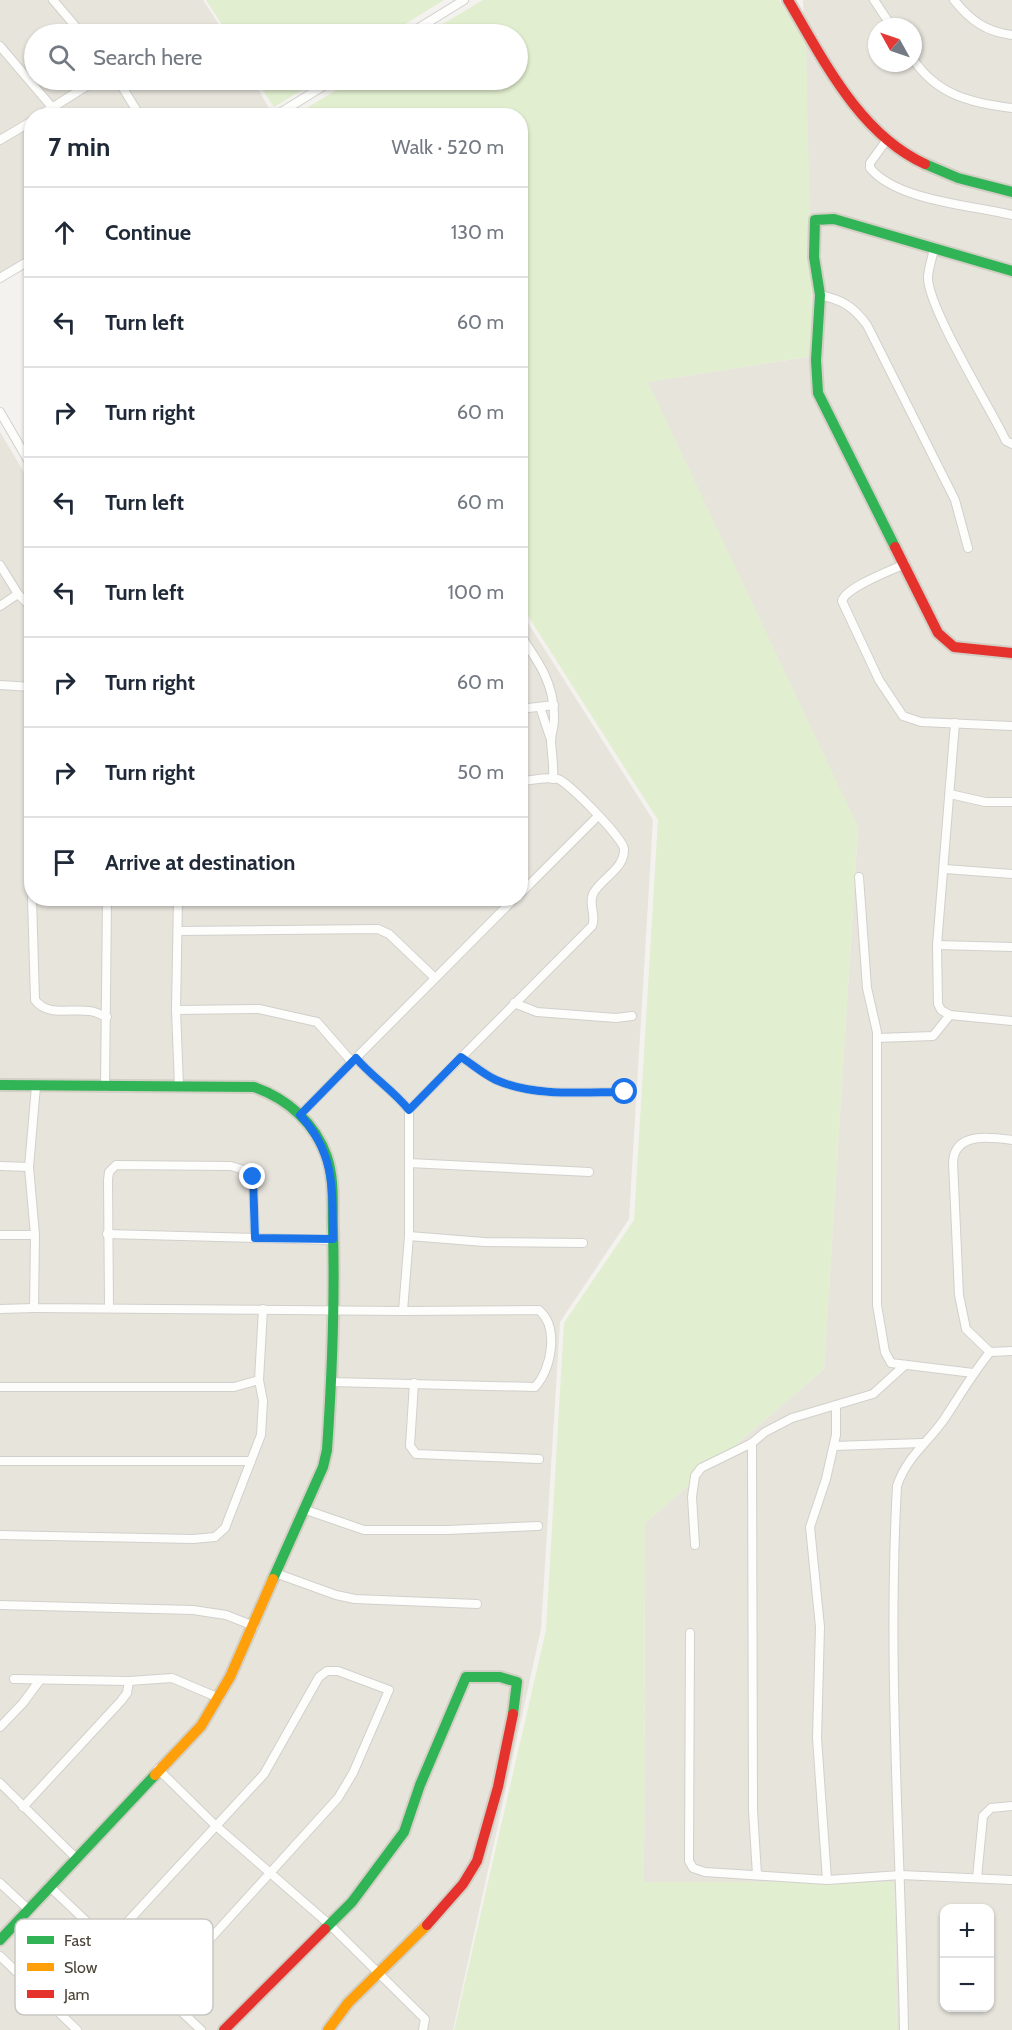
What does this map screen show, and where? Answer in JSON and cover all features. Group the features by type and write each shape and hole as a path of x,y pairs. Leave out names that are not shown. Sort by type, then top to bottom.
{"street":[{"path":"53,0 73,24"},
{"path":"424,24 464,0"},
{"path":"788,0 841,87 886,141 925,165 950,176 1012,192"},
{"path":"874,0 886,18"},
{"path":"954,0 967,16 984,28 1012,35"},
{"path":"0,46 24,74"},
{"path":"922,69 934,83 962,99 1012,108"},
{"path":"37,90 51,106"},
{"path":"49,108 79,90"},
{"path":"124,90 135,108"},
{"path":"288,108 317,90"},
{"path":"0,140 24,126"},
{"path":"886,141 870,163 870,168 880,177 912,194 1012,215"},
{"path":"1012,271 834,219 815,220 814,257 819,295 816,360 821,404 905,564 938,633 947,644 960,648 1012,653"},
{"path":"934,249 928,277 930,291 946,328 1006,441 1012,444"},
{"path":"0,278 24,264"},
{"path":"819,295 843,300 855,308 867,325 955,500 968,548"},
{"path":"0,412 24,453"},
{"path":"0,430 8,425"},
{"path":"905,564 852,589 843,596 842,603 897,710 903,716 921,723 1012,726"},
{"path":"0,565 24,600"},
{"path":"0,606 18,594"},
{"path":"528,647 546,673 554,705 551,740"},
{"path":"0,685 24,686"},
{"path":"528,708 554,705"},
{"path":"540,707 551,740 554,758 553,779"},
{"path":"955,723 945,869 937,945 938,1004 941,1010 950,1015 1012,1021"},
{"path":"409,1110 594,923 591,905 593,893 622,860 624,849 615,832 597,817 572,789 553,779 528,781"},
{"path":"950,794 985,802 1012,802"},
{"path":"528,886 597,817"},
{"path":"945,869 1012,874"},
{"path":"859,877 867,988 877,1038 877,1305 885,1352 891,1364 973,1373"},
{"path":"32,906 35,1000 41,1007 52,1011 90,1011 106,1017"},
{"path":"105,1088 107,906"},
{"path":"178,906 176,1010 179,1086"},
{"path":"300,1115 508,906"},
{"path":"178,931 378,928 389,933 435,978"},
{"path":"937,945 1012,947"},
{"path":"514,1003 537,1012 616,1018 632,1016"},
{"path":"176,1010 259,1009 306,1019 323,1027 354,1060 398,1096 409,1110 409,1236 404,1311"},
{"path":"877,1038 933,1036 950,1015"},
{"path":"461,1057 494,1079 510,1085 566,1092 625,1092"},
{"path":"0,1085 105,1088 254,1087 278,1095 300,1115 321,1143 328,1159 335,1309 327,1450 306,1510 219,1698 201,1726 19,1919"},
{"path":"34,1308 35,1235 29,1167 36,1086"},
{"path":"1012,1140 965,1139 953,1152 959,1295 966,1329 990,1352 1012,1351"},
{"path":"109,1308 108,1180 112,1168 120,1163 231,1166 247,1171 253,1177 255,1238"},
{"path":"409,1163 589,1172"},
{"path":"0,1167 29,1167"},
{"path":"107,1234 333,1239"},
{"path":"0,1235 35,1235"},
{"path":"409,1236 484,1242 583,1243"},
{"path":"0,1310 34,1308 538,1310 550,1324 552,1338 545,1370 535,1387 332,1382"},
{"path":"0,1535 193,1539 215,1537 225,1528 261,1435 263,1401 259,1380 263,1309"},
{"path":"904,2030 901,1875 893,1721 896,1496 902,1470 922,1443 944,1420 973,1373 990,1352"},
{"path":"695,1545 693,1497 695,1476 701,1468 752,1443 765,1432 792,1418 873,1394 905,1365"},
{"path":"0,1387 234,1387 259,1380"},
{"path":"414,1383 410,1446 416,1454 539,1459"},
{"path":"827,1880 817,1738 819,1627 810,1527 834,1446 836,1405"},
{"path":"752,1443 753,1810 757,1875"},
{"path":"834,1446 922,1443"},
{"path":"0,1461 251,1461"},
{"path":"306,1510 364,1530 447,1530 537,1526"},
{"path":"278,1574 336,1595 355,1599 477,1604"},
{"path":"0,1605 193,1610 226,1615 254,1626"},
{"path":"690,1633 689,1861 693,1868 705,1872 827,1880 901,1875 1012,1880"},
{"path":"130,1919 264,1774 319,1677 327,1671 338,1671 389,1690 353,1773 338,1798 213,1935"},
{"path":"224,2030 278,1973 352,1902 404,1832 420,1785 466,1677 500,1677 517,1682 517,1695 498,1787 477,1861 464,1884 379,1975 348,2003 328,2030"},
{"path":"14,1679 129,1681 171,1678 219,1698"},
{"path":"0,1727 23,1703 40,1680"},
{"path":"23,1807 122,1701 127,1694 129,1681"},
{"path":"158,1769 215,1825 330,1925 425,2019 423,2030"},
{"path":"0,1783 76,1858"},
{"path":"977,1878 983,1816 991,1809 1012,1806"},
{"path":"0,1883 28,1909"},
{"path":"49,1886 84,1919"},
{"path":"0,1940 15,1923"},
{"path":"0,1956 15,1970"},
{"path":"61,2015 77,2030"},
{"path":"186,2015 201,2030"}],"shaded area":[{"path":"0,0 203,0 219,24 24,24 24,90 259,90 269,108 24,108 24,262 0,277"},
{"path":"803,0 1012,0 1012,2030 897,2030 894,1882 644,1883 645,1523 824,1369 858,828 647,382 814,356"},
{"path":"0,432 24,472 24,906 528,906 528,623 653,820 629,1219 560,1322 541,1629 453,2030 0,2030"}],"green space":[{"path":"206,0 444,0 405,24 222,24"},
{"path":"483,0 779,0 806,42 813,356 648,382 858,827 824,1369 645,1523 644,1882 894,1882 897,2030 454,2030 546,1630 564,1323 634,1220 658,820 528,616 528,108 307,108 337,90 528,90 528,24 443,24"},
{"path":"263,90 302,90 274,107"}],"traffic: fast":[{"path":"925,164 958,178 1012,192"},
{"path":"895,547 818,393 816,360 820,295 814,257 815,220 834,219 1012,271"},
{"path":"0,1085 254,1087 289,1105 308,1123 322,1145 330,1166 333,1194 332,1368 327,1450 323,1467 273,1579"},
{"path":"325,1929 352,1902 404,1832 420,1785 466,1677 500,1677 517,1682 513,1714"},
{"path":"20,1919 155,1775"},
{"path":"0,1940 15,1924"}],"traffic: slow":[{"path":"155,1775 201,1726 230,1677 273,1579"},
{"path":"328,2030 348,2003 427,1925"}],"traffic: jam":[{"path":"788,0 829,70 862,114 902,151 925,164"},
{"path":"895,547 938,633 954,647 1012,653"},
{"path":"427,1925 463,1884 477,1861 498,1787 513,1714"},
{"path":"224,2030 325,1929"}],"route":[{"path":"253,1177 255,1238 333,1239 332,1182 328,1159 312,1128 300,1115 356,1058 368,1072 398,1096 409,1110 461,1057 485,1074 510,1085 566,1092 625,1092"}]}
